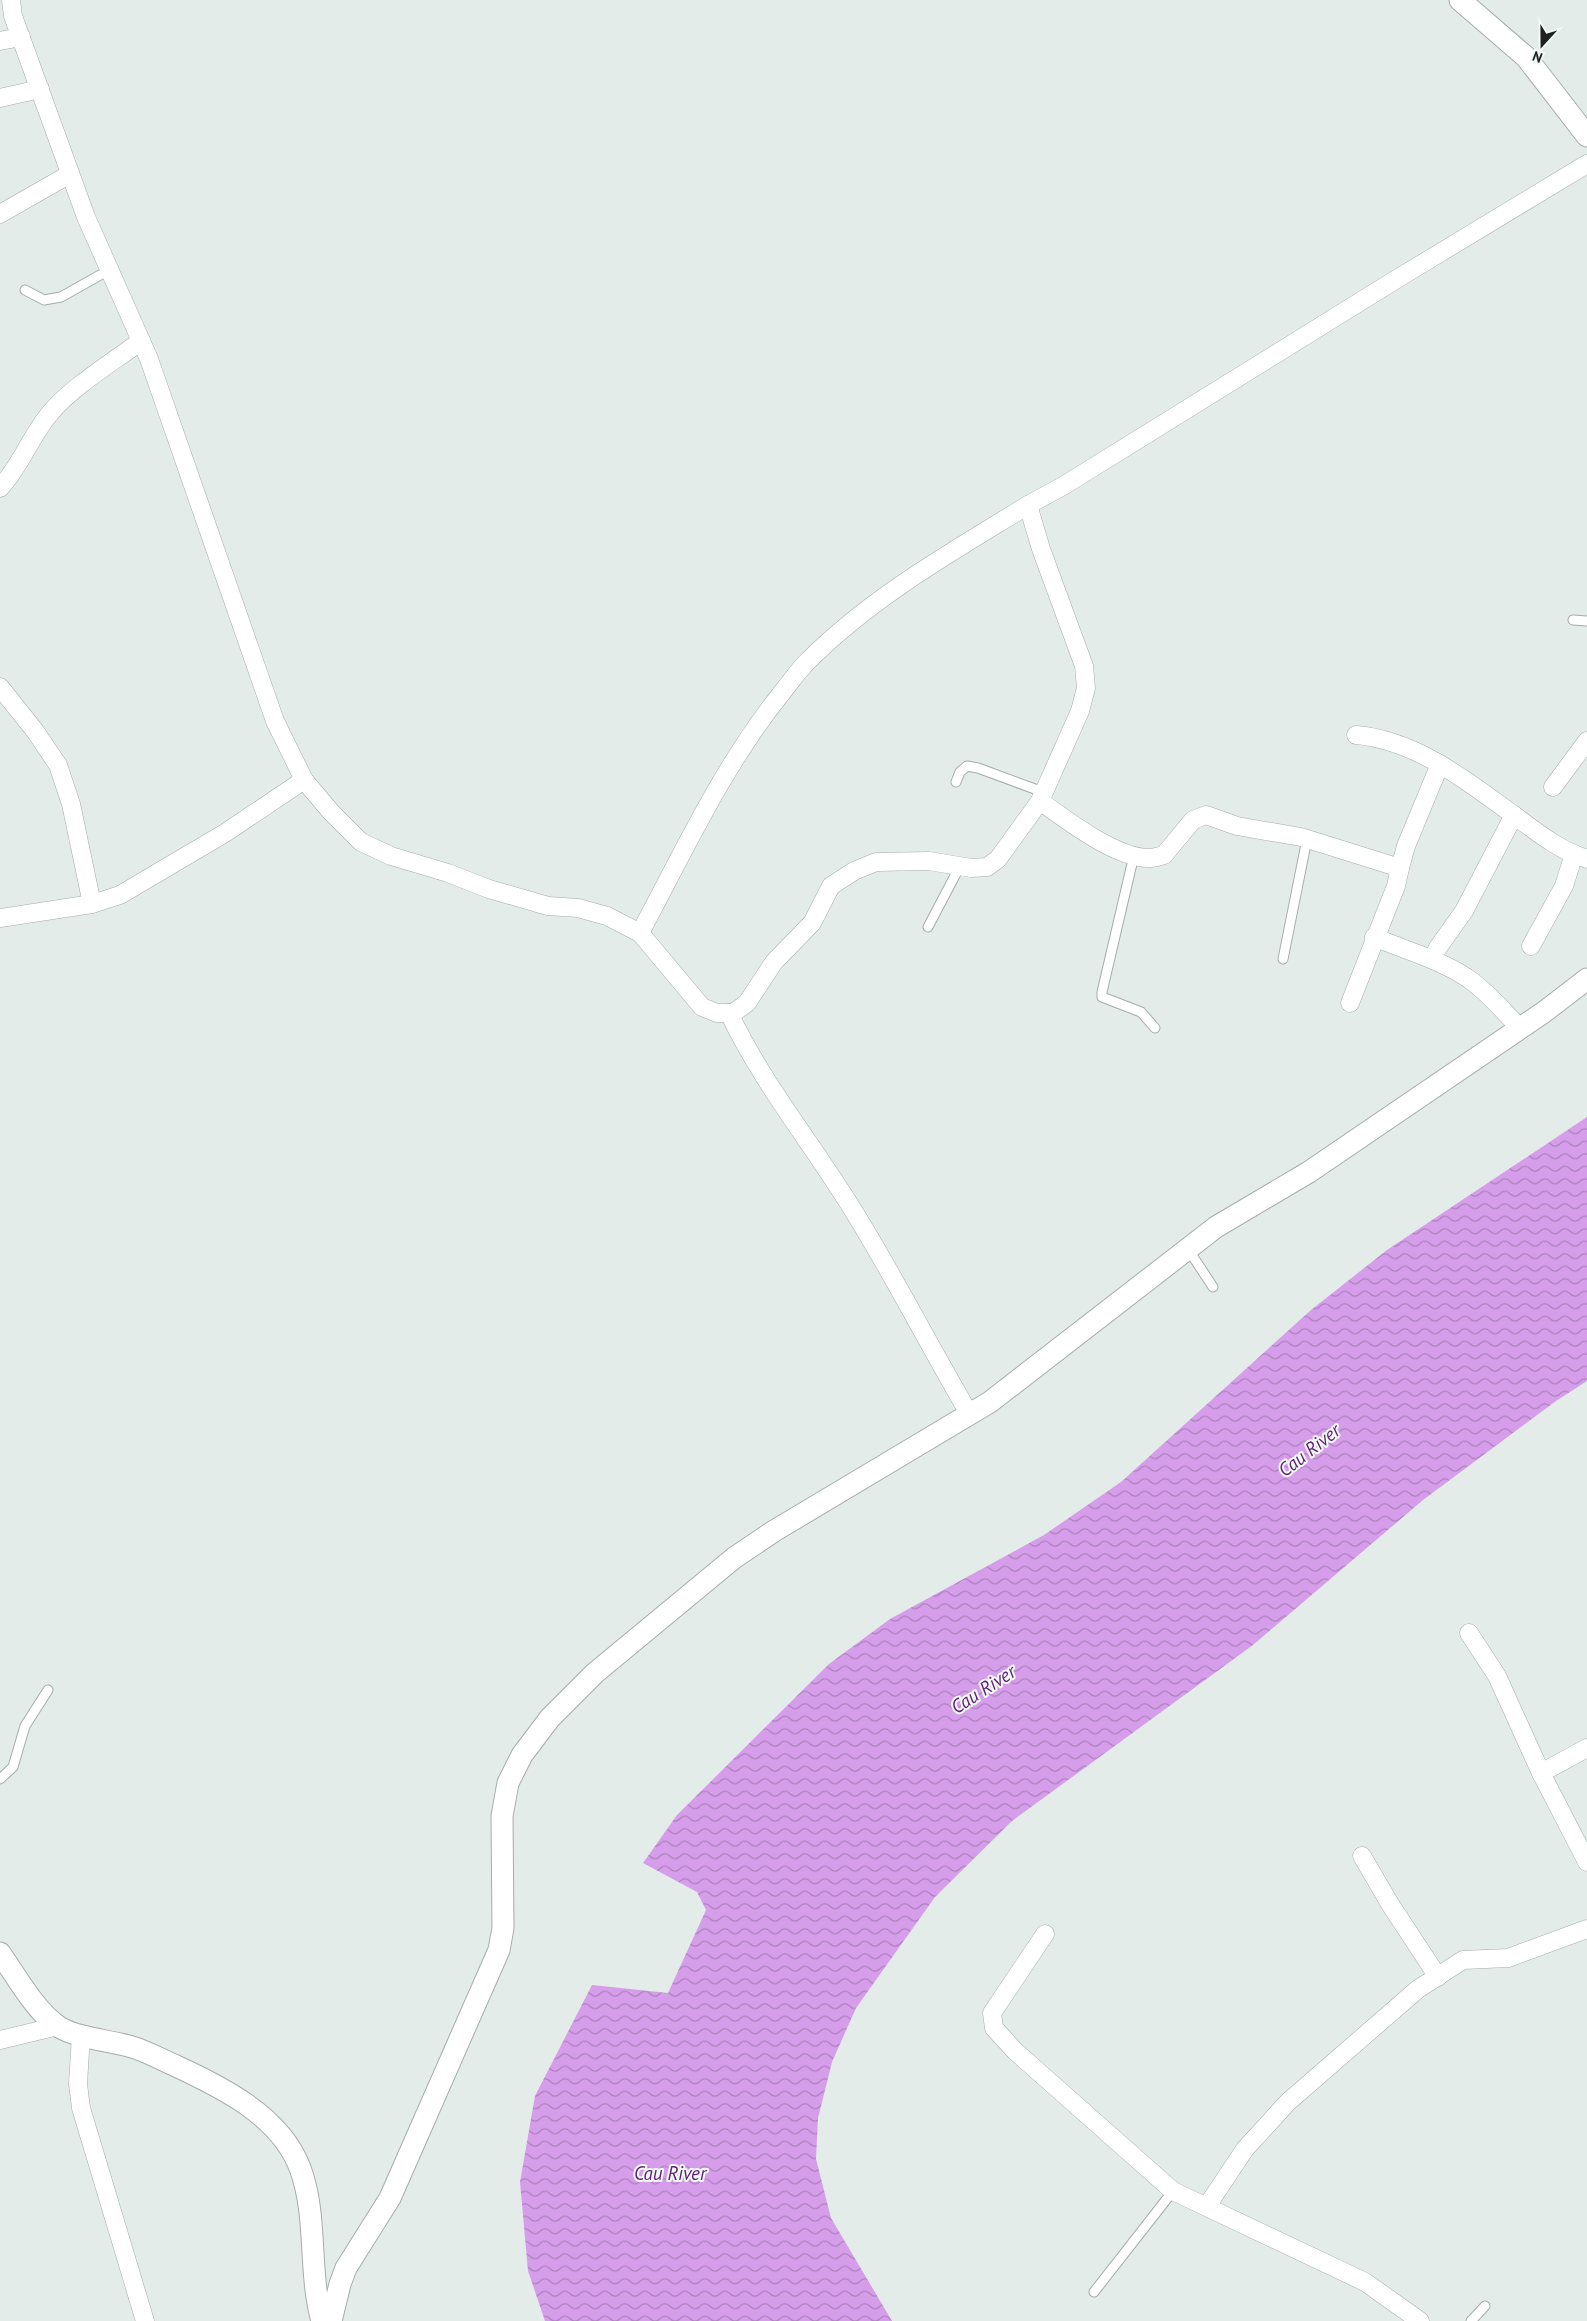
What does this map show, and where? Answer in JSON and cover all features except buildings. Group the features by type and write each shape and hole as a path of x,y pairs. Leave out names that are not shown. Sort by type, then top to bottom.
{"street":[{"path":"11,0 13,16 86,218 141,341 275,721 304,780 331,812 361,842 391,856 448,873 489,889 548,906 578,908 607,916 635,929 702,1007 716,1012 733,1013 747,1003 774,962 812,923 831,886 854,871 876,862 929,861 960,866 987,867 998,859 1042,796 1080,711 1086,688 1084,666 1041,549 1028,505"},
{"path":"1460,0 1526,57 1587,136"},
{"path":"0,41 21,37"},
{"path":"0,98 40,89"},
{"path":"635,929 726,770 754,729 808,660 882,596 1587,164"},
{"path":"0,214 70,174"},
{"path":"0,488 27,452 39,428 52,411 86,381 141,341"},
{"path":"0,687 35,731 58,765 71,804 92,904"},
{"path":"1356,735 1370,736 1390,742 1440,764 1548,840 1580,856 1530,946"},
{"path":"1553,787 1587,741"},
{"path":"1350,1003 1374,937 1396,886 1406,846 1440,764"},
{"path":"0,918 92,904 120,896 225,832 304,780"},
{"path":"1042,796 1074,826 1124,853 1134,856 1149,858 1164,855 1193,820 1206,815 1237,826 1307,839 1400,868"},
{"path":"1437,950 1464,910 1514,815"},
{"path":"1374,937 1445,965 1462,974 1475,983 1520,1028"},
{"path":"331,2321 346,2268 390,2198 499,1950 503,1928 502,1816 508,1783 522,1755 550,1718 595,1673 734,1558 783,1526 990,1402 1231,1216 1309,1172 1520,1028 1587,979"},
{"path":"729,1013 738,1031 788,1111 856,1215 970,1415"},
{"path":"1469,1633 1497,1676 1541,1773 1587,1862"},
{"path":"1541,1773 1587,1748"},
{"path":"1362,1856 1390,1904 1438,1977"},
{"path":"1207,2206 1245,2149 1288,2102 1418,1989 1463,1960 1508,1958 1587,1929"},
{"path":"1045,1934 992,2013 994,2028 1015,2050 1173,2190 1365,2282 1420,2321"},
{"path":"0,1953 39,2008 69,2030 135,2047 216,2085 268,2121 300,2167 307,2195 316,2290 322,2321"},
{"path":"0,2040 69,2030"},
{"path":"69,2030 81,2108 145,2321"}],"lane":[{"path":"25,290 44,300 61,297 109,270"},
{"path":"1573,620 1587,621"},
{"path":"956,782 960,772 967,766 978,768 1042,796"},
{"path":"1283,959 1307,839"},
{"path":"1134,856 1102,997 1141,1012 1156,1028"},
{"path":"928,927 960,866"},
{"path":"1188,1249 1213,1287"},
{"path":"0,1779 13,1767 25,1726 48,1690"},
{"path":"1094,2292 1173,2190"},
{"path":"1471,2321 1485,2306"}],"water":[{"name":"Cau River","path":"1587,1117 1587,1381 1556,1401 1423,1500 1253,1645 1012,1821 935,1897 856,2008 832,2062 818,2118 816,2159 831,2218 892,2321 545,2321 528,2271 520,2182 535,2096 592,1985 668,1993 706,1910 697,1892 643,1863 677,1815 829,1664 890,1619 1044,1535 1121,1482 1311,1310 1387,1250"}]}
